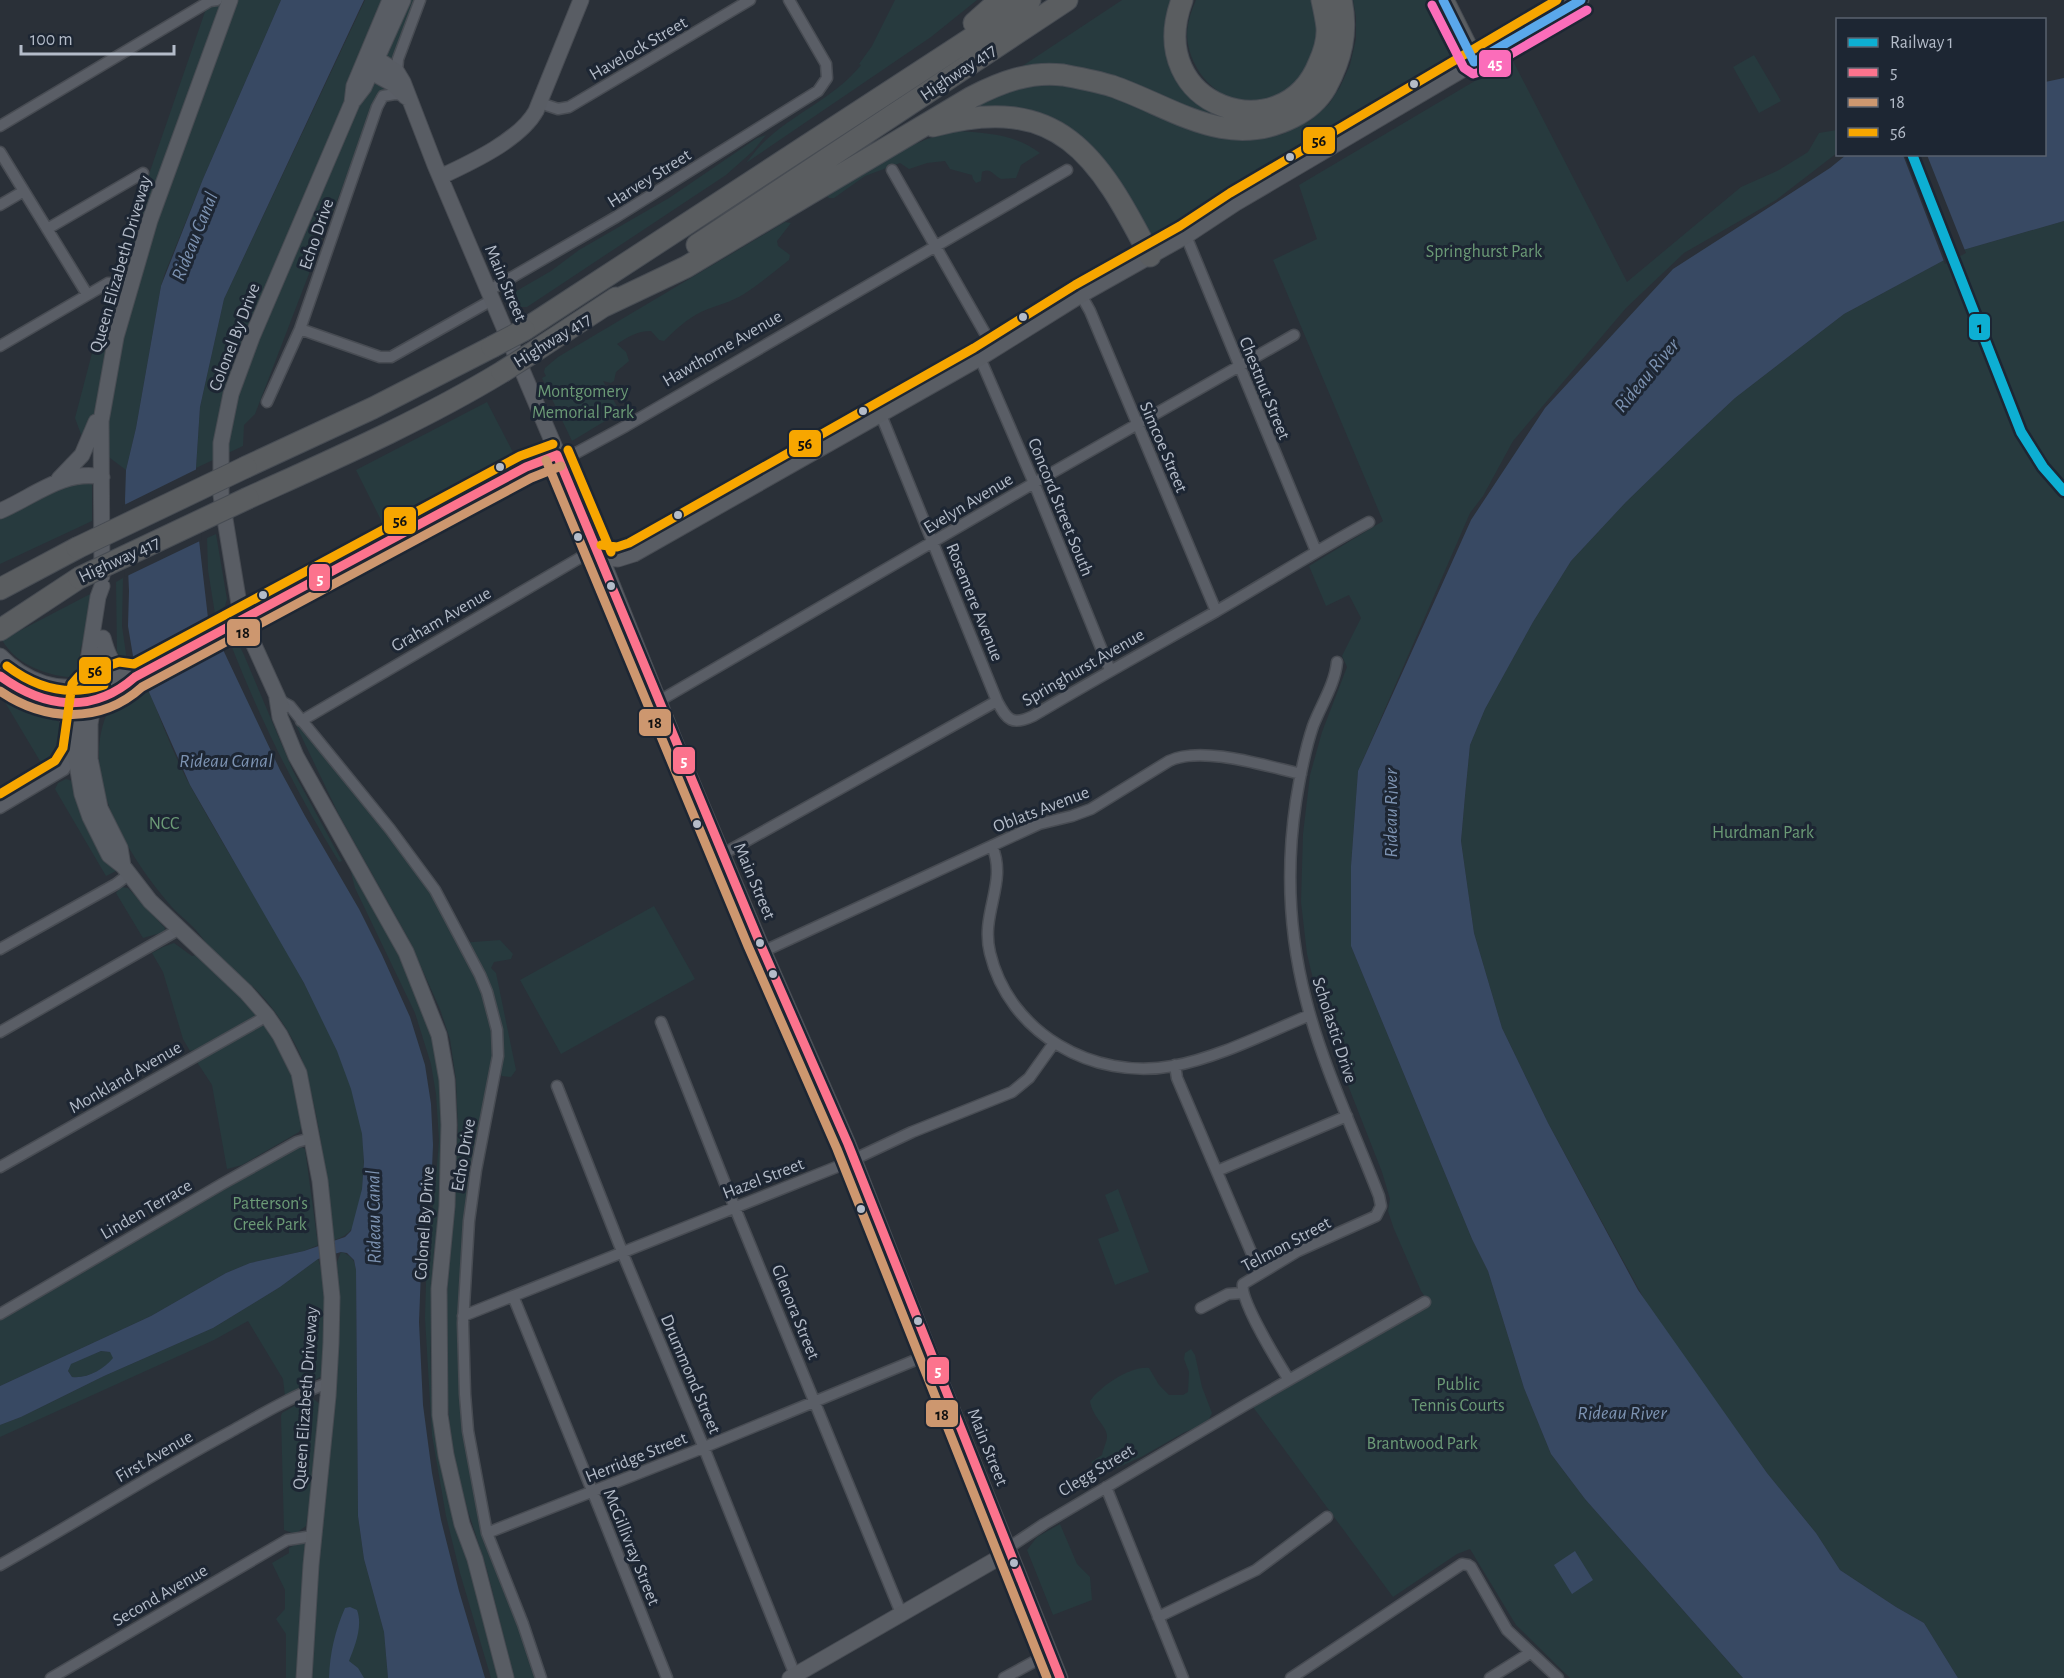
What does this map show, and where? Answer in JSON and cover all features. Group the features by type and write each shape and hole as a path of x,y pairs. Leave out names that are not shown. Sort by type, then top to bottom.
{"highway":[{"path":"884,96 1000,0"},
{"path":"0,589 68,552 373,408 525,330 1029,0"},
{"name":"Highway 417","path":"0,613 357,448 502,372 1067,0"},
{"path":"1182,0 1178,10 1175,34 1177,56 1186,76 1197,92 1212,102 1231,109 1256,111 1272,108 1287,101 1303,89 1316,72 1324,51 1327,28 1322,0"},
{"path":"604,306 686,267 985,90 1023,76 1062,75 1111,86 1205,125 1241,130 1264,128 1284,121 1305,111 1321,95 1335,69 1344,42 1344,16 1341,0"},
{"path":"1443,0 1474,62"},
{"path":"894,142 935,126 972,118 1000,116 1039,123 1060,134 1088,157 1114,194 1150,256"},
{"path":"0,575 68,552"},
{"path":"0,630 79,578"}],"main road":[{"name":"Queen Elizabeth Driveway","path":"90,685 103,638 100,440 102,405 116,337 150,220 230,0"},
{"name":"Colonel By Drive","path":"390,0 364,87 352,103 252,337 231,394 222,443 221,495 239,604 277,698 280,717 296,756 406,952 440,1035 447,1080 448,1125 447,1206 439,1289 440,1415 446,1455 462,1524 475,1559 506,1678"},
{"name":"Colonel By Drive","path":"370,66 404,0"},
{"path":"440,177 501,144 520,131 532,119 581,0"},
{"path":"600,557 618,559 634,554 881,415 1581,0"},
{"path":"370,66 397,72"},
{"path":"370,66 407,98"},
{"name":"Main Street","path":"397,72 404,82 407,98 440,177 723,854 854,1159 1060,1678"},
{"path":"55,482 82,455 102,405"},
{"name":"Hawthorne Avenue","path":"90,685 129,675 226,628 526,467 557,455"},
{"path":"0,511 55,482 81,474 102,477"},
{"name":"Queen Elizabeth Driveway","path":"102,586 98,597 87,703 75,745 82,794 90,817 109,855 178,930 246,993 267,1016 280,1035 299,1073 320,1181 327,1235 332,1331 313,1536 304,1678"},
{"path":"103,638 109,658 115,667 129,675"},
{"path":"0,656 22,674 38,682 60,687 90,685"},
{"name":"Hawthorne Avenue","path":"87,703 126,687 129,675"},
{"path":"0,676 22,691 42,698 87,703"},
{"path":"42,698 66,716 75,745"},
{"name":"Queen Elizabeth Driveway","path":"87,703 90,724 90,759 94,782 100,808 120,848 125,870"},
{"name":"Clegg Street","path":"793,1676 995,1560 1008,1548"}],"street":[{"path":"0,126 210,1 217,0"},
{"path":"397,72 398,59 420,0"},
{"name":"Havelock Street","path":"540,103 558,109 569,107 750,0"},
{"name":"Harvey Street","path":"300,329 380,357 391,357 799,104 822,86 827,78 826,64 789,0"},
{"name":"Echo Drive","path":"267,402 300,329 377,107 383,96 392,94 407,98"},
{"path":"0,152 87,294"},
{"path":"892,170 994,350"},
{"name":"Hawthorne Avenue","path":"557,455 576,453 626,426 1067,170"},
{"path":"47,229 143,173"},
{"path":"0,205 24,191"},
{"name":"Chestnut Street","path":"1186,236 1316,551"},
{"path":"0,345 108,283 130,284"},
{"name":"Simcoe Street","path":"1082,295 1216,611"},
{"name":"Evelyn Avenue","path":"659,701 1294,335"},
{"name":"Concord Street South","path":"980,358 1110,670"},
{"name":"Rosemere Avenue","path":"881,415 997,701"},
{"name":"Springhurst Avenue","path":"723,854 997,701 1005,716 1013,721 1024,720 1369,522"},
{"name":"Graham Avenue","path":"301,721 583,556 600,557"},
{"name":"Scholastic Drive","path":"1337,662 1335,673 1313,728 1301,774 1291,838 1290,893 1299,969 1310,1015 1379,1196 1381,1206 1376,1216"},
{"name":"Echo Drive","path":"277,698 290,706 390,829 435,890 487,992 497,1030 498,1056 469,1221 463,1316 465,1394 468,1431 487,1533 523,1624 540,1678"},
{"path":"0,808 64,770 75,745"},
{"name":"Oblats Avenue","path":"764,951 1040,824 1091,809 1169,761 1182,756 1205,755 1301,774"},
{"path":"992,846 998,869 987,926 996,976 1026,1021 1054,1043 1085,1058 1112,1065 1144,1068 1175,1065 1214,1054 1310,1015"},
{"path":"0,949 116,884 125,870"},
{"path":"0,1032 178,930"},
{"name":"Monkland Avenue","path":"0,1167 267,1016"},
{"name":"Glenora Street","path":"661,1022 902,1613"},
{"name":"Hazel Street","path":"463,1316 854,1159 912,1132 1012,1092 1029,1078 1054,1043"},
{"path":"1175,1065 1177,1078 1260,1273"},
{"name":"Drummond Street","path":"557,1086 622,1251 704,1448 793,1676"},
{"path":"1217,1171 1347,1116"},
{"name":"Linden Terrace","path":"0,1314 297,1142 311,1138"},
{"name":"Telmon Street","path":"1289,1380 1242,1293 1243,1284 1298,1251 1376,1216"},
{"path":"1201,1308 1228,1294 1242,1293"},
{"name":"McGillivray Street","path":"513,1296 667,1678"},
{"name":"Clegg Street","path":"1008,1548 1106,1487 1425,1302"},
{"name":"Herridge Street","path":"487,1533 704,1448 930,1354"},
{"name":"First Avenue","path":"0,1565 178,1460 310,1389 328,1383"},
{"path":"1106,1487 1183,1678"},
{"path":"1158,1617 1256,1569 1327,1517"},
{"name":"Second Avenue","path":"51,1678 287,1540 313,1536"},
{"path":"1291,1678 1462,1564 1472,1567 1507,1630 1558,1678"},
{"path":"1004,1678 1050,1653"},
{"path":"1490,1678 1530,1653"}],"green space":[{"path":"209,0 281,0 165,273 126,470 82,437 75,418 107,296"},
{"path":"365,0 416,0 383,90 367,123 255,414 244,425 243,446 196,468 200,407 224,299"},
{"path":"895,0 977,0 931,37 746,163 773,134 838,87 861,65 859,64 872,46"},
{"path":"1122,0 1172,0 1167,21 1167,46 1172,71 1187,94 1222,115 1219,121 1012,73"},
{"path":"1196,0 1314,0 1317,17 1316,39 1298,85 1265,101 1250,102 1236,100 1210,85 1200,73 1188,44 1189,22"},
{"path":"1353,0 1433,0 1460,55 1148,240 1078,140 962,115 988,95 1027,83 1087,87 1251,139 1283,134 1311,120 1329,104 1340,87 1350,65 1356,39"},
{"path":"1754,55 1781,101 1759,113 1733,67"},
{"path":"1512,59 1627,282 1741,187 1777,171 1808,152 1819,133 1836,130 1836,154 1776,200 1684,253 1626,308 1513,441 1483,496 1470,513 1358,771 1351,866 1351,946 1472,1239 1488,1271 1524,1388 1551,1454 1585,1499 1743,1678 1570,1678 1516,1625 1470,1549 1457,1554 1393,1597 1253,1407 1430,1304 1421,1291 1394,1229 1388,1211 1390,1199 1382,1172 1324,1024 1307,954 1301,902 1303,834 1310,775 1322,732 1347,667 1342,656 1361,618 1349,595 1326,606 1309,566 1383,521 1273,260 1317,239 1299,185"},
{"path":"957,131 1011,138 1040,153 1021,165 1016,178 1001,179 990,171 985,171 982,172 981,181 976,183 972,175 950,169 945,161 927,163 909,169 900,163 865,176 834,198 826,195 881,159 927,139"},
{"path":"766,135 753,151 726,175 527,307 521,307 514,299 513,293 551,271 579,250 669,198 757,138"},
{"name":"Hurdman Park","path":"2064,221 2064,1678 1958,1678 1924,1623 1840,1570 1816,1533 1767,1473 1649,1308 1548,1123 1502,1028 1474,933 1461,841 1470,745 1485,709 1533,622 1571,561 1626,502 1735,398 1844,314 1963,250"},
{"name":"Montgomery Memorial Park","path":"785,222 791,223 777,241 778,246 790,255 789,260 744,294 696,315 664,341 659,340 651,331 646,331 617,344 626,352 629,361 616,372 614,381 611,383 603,381 620,412 572,441 542,378 546,376 545,368 558,357"},
{"path":"487,402 517,460 385,528 356,470"},
{"path":"89,480 92,485 92,521 0,564 0,519 72,483"},
{"path":"216,534 227,599 225,606 215,614 208,570 207,538"},
{"path":"123,578 122,626 127,661 121,659 117,652 116,582"},
{"path":"94,592 87,642 81,646 77,678 55,675 34,668 16,657 2,640"},
{"path":"231,645 240,647 293,771 342,861 339,862 323,836 280,756 242,673"},
{"name":"NCC","path":"148,689 186,777 318,1010 351,1086 362,1134 364,1160 362,1185 353,1226 346,1234 334,1240 316,1114 305,1068 295,1043 266,1000 213,951 155,886 124,839 112,814 103,787 99,761 101,734 109,709"},
{"path":"0,694 43,711 55,718 63,727 66,738 63,752 53,769 46,771"},
{"path":"295,723 420,871 460,943 500,940 513,954 511,959 494,962 491,968 496,973 516,1070 511,1077 502,1076 491,1062 469,1183 461,1261 460,1398 465,1444 484,1542 521,1632 536,1678 514,1678 487,1570 456,1467 450,1429 446,1376 447,1295 458,1128 456,1080 450,1039 440,1009 408,938 339,815"},
{"path":"66,779 73,781 102,847 116,871 106,876 55,789 58,783"},
{"path":"353,867 414,985 432,1035 440,1072 443,1094 443,1128 432,1312 433,1409 498,1678 491,1678 460,1573 446,1516 432,1435 425,1318 427,1250 439,1140 436,1094 431,1064 415,1013 355,888 350,868"},
{"path":"121,887 128,888 165,928 164,932 143,938 116,893"},
{"path":"654,906 695,979 561,1054 520,980"},
{"path":"174,943 192,956 197,955 224,977 257,1016 205,1047 190,1051 183,1039 163,972 152,953"},
{"path":"261,1024 266,1025 290,1065 303,1124 299,1132 242,1165 227,1169 212,1085 197,1062"},
{"name":"Patterson's Creek Park","path":"301,1147 305,1149 318,1245 304,1251 250,1263 226,1273 151,1316 0,1386 0,1320"},
{"path":"1118,1189 1149,1272 1115,1285 1098,1239 1119,1231 1105,1195"},
{"path":"341,1252 352,1258 356,1270 358,1516 364,1559 384,1632 388,1678 311,1678 315,1593 338,1350 337,1262"},
{"name":"Patterson's Creek Park","path":"318,1259 325,1301 322,1376 285,1396 283,1379 248,1321 214,1340 0,1437 0,1425 213,1328 280,1287"},
{"path":"1191,1349 1195,1355 1202,1387 1212,1413 1209,1419 1199,1427 1106,1473 1095,1468 1091,1462 1102,1455 1107,1436 1090,1401 1116,1378 1141,1368 1149,1368 1159,1385 1169,1395 1183,1395 1188,1392 1189,1372 1184,1359 1185,1353"},
{"path":"101,1351 110,1352 114,1358 95,1372 72,1377 68,1371 70,1364"},
{"path":"308,1398 320,1404 315,1467 306,1526 295,1534 284,1530 281,1416 282,1413"},
{"path":"1060,1524 1077,1564 1090,1577 1092,1600 1053,1615 1027,1550 1037,1537"},
{"path":"298,1543 305,1545 296,1678 286,1678 286,1634 276,1619 285,1609 285,1590 272,1563 289,1553 289,1548"}],"water":[{"name":"Rideau Canal","path":"281,0 364,0 224,299 200,407 196,468 199,540 208,618 280,770 359,909 382,955 410,1017 425,1065 431,1104 433,1145 422,1244 419,1322 423,1405 441,1520 485,1678 388,1678 384,1632 364,1559 358,1516 356,1270 354,1260 347,1253 341,1252 318,1259 280,1287 213,1328 0,1425 0,1386 151,1316 226,1273 250,1263 304,1251 345,1237 351,1231 362,1189 364,1162 362,1134 351,1089 337,1051 304,983 190,785 133,656 128,626 126,470 136,428 161,286 203,179","holes":["101,1351 110,1352 113,1358 95,1372 72,1377 68,1371 71,1364"]},
{"name":"Rideau River","path":"2064,78 2064,221 1963,250 1844,314 1735,398 1626,502 1571,561 1533,622 1485,709 1470,745 1461,841 1474,933 1502,1028 1548,1123 1638,1290 1767,1473 1816,1533 1840,1570 1924,1623 1958,1678 1743,1678 1585,1499 1551,1454 1524,1388 1488,1271 1472,1239 1351,946 1351,866 1358,771 1471,520 1545,408 1673,269 1830,168 1845,156 2046,156 2046,82"},
{"path":"1575,1551 1593,1580 1572,1594 1554,1565"},
{"path":"350,1607 357,1610 359,1623 358,1636 349,1661 358,1668 364,1678 329,1678 336,1633 345,1608"}],"pier":[{"path":"1903,156 1927,156 1966,253 1945,264"},
{"path":"199,468 202,540 125,577 122,506"},
{"path":"211,616 227,647 146,693 131,659"}],"rail line":[{"name":"1","path":"1913,156 2021,432 2043,467 2064,491"}],"transit line":[{"path":"1443,0 1474,62"},
{"name":"56","path":"601,545 617,547 629,543 974,348 1075,285 1180,226 1230,193 1557,0"},
{"path":"1474,62 1581,0"},
{"name":"45","path":"1432,5 1464,68 1473,74 1587,10"},
{"name":"56","path":"0,794 55,761 63,748 72,684 79,676 119,662 134,664 520,456 553,444"},
{"name":"56","path":"568,450 611,552"},
{"name":"5","path":"557,455 759,941 848,1144 1060,1678"},
{"name":"5","path":"0,676 17,687 51,700 68,703 85,702 102,697 119,689 135,677 526,467 557,455"},
{"name":"18","path":"546,460 748,946 837,1149 1047,1678"},
{"name":"18","path":"0,691 35,709 54,713 91,713 109,708 142,687 531,478 561,466"},
{"name":"56","path":"7,666 29,680 53,688 78,690 104,685"}],"park label":[{"name":"Springhurst Park","path":"1484,251"},
{"name":"Public Tennis Courts","path":"1458,1394"},
{"name":"Brantwood Park","path":"1422,1443"}]}
